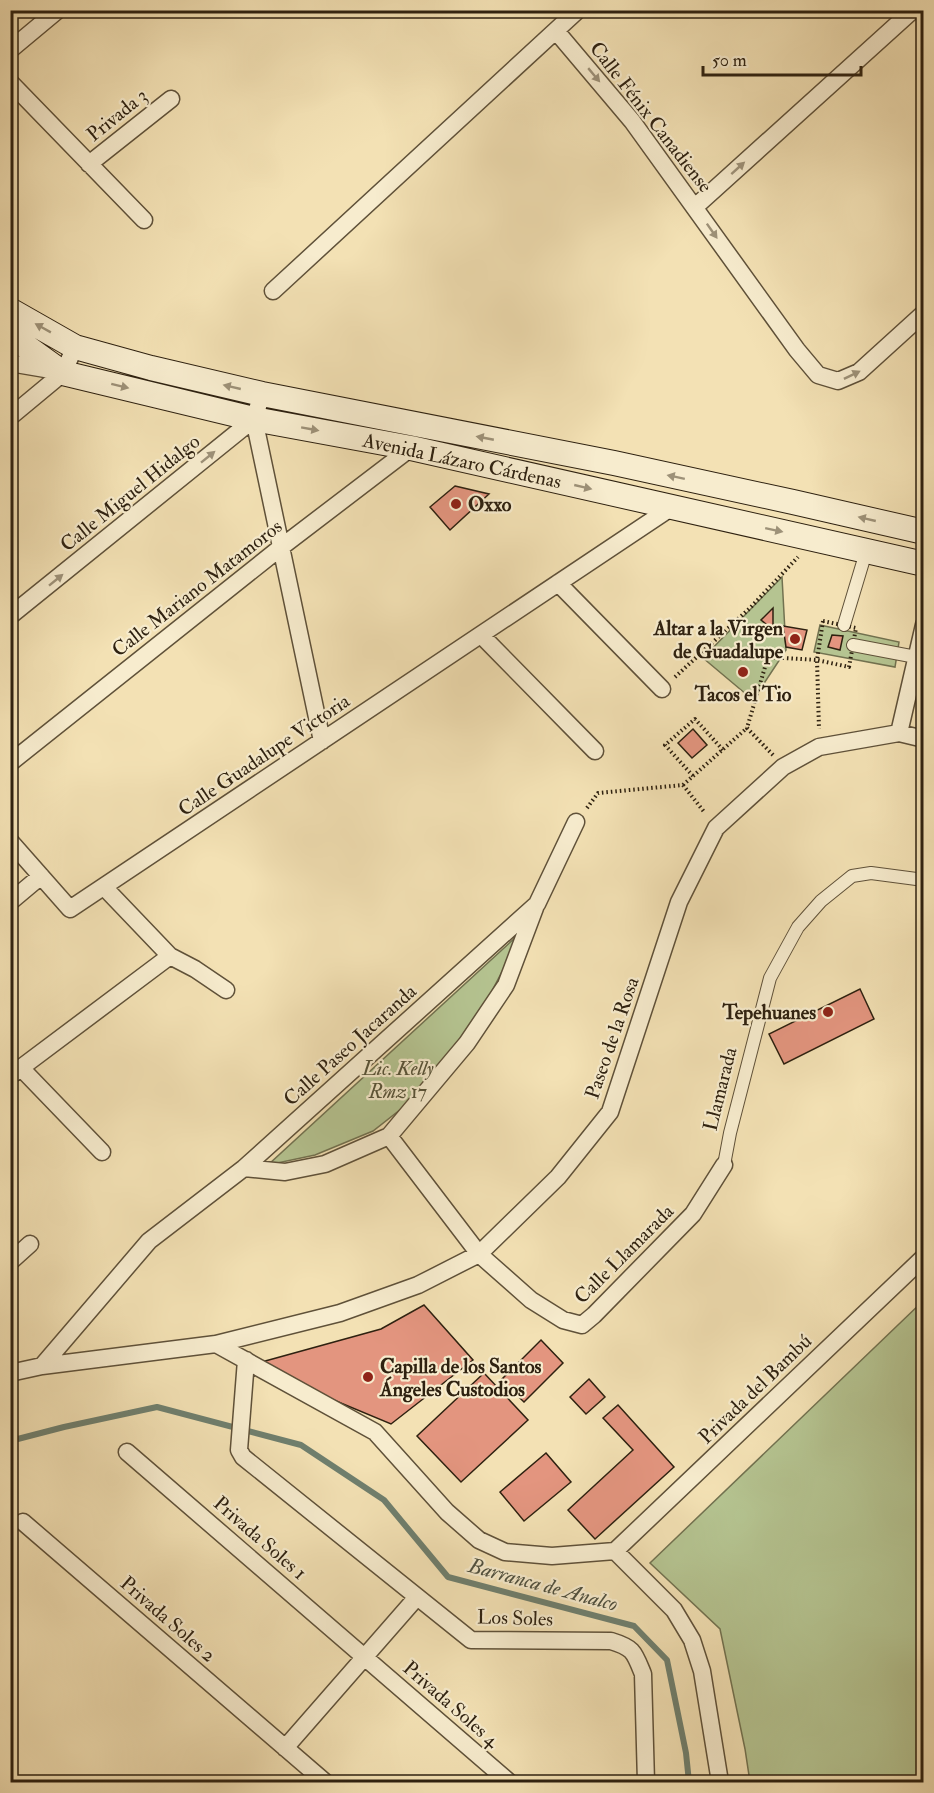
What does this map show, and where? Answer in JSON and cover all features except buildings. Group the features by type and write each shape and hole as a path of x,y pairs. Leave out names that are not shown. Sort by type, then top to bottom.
{"main road":[{"name":"Avenida Lázaro Cárdenas","path":"10,310 75,346 151,368 262,394 614,463 924,532"},
{"name":"Avenida Lázaro Cárdenas","path":"10,334 63,373 254,419 411,448 924,564"}],"street":[{"path":"10,50 58,10"},
{"path":"273,291 578,10"},
{"path":"695,207 913,10"},
{"name":"Calle Fénix Canadiense","path":"556,31 632,121 797,350 818,375 838,381 859,372 924,313"},
{"path":"10,82 144,220"},
{"name":"Privada 3","path":"89,164 171,99"},
{"path":"10,417 63,373 75,346"},
{"path":"10,363 63,373"},
{"path":"262,394 254,419 322,741"},
{"name":"Calle Miguel Hidalgo","path":"10,616 254,419"},
{"name":"Calle Mariano Matamoros","path":"10,764 280,548 411,448"},
{"name":"Calle Guadalupe Victoria","path":"40,876 70,909 672,507"},
{"path":"844,625 866,552"},
{"path":"558,583 662,689"},
{"path":"898,733 924,625"},
{"path":"481,635 595,751"},
{"path":"853,645 916,657"},
{"name":"Paseo de la Rosa","path":"10,1373 42,1366 216,1344 340,1314 418,1285 479,1254 558,1177 610,1112 679,902 716,828 783,766 819,747 898,733 924,739"},
{"name":"Calle Paseo Jacaranda","path":"42,1366 148,1241 244,1168 537,904 576,822"},
{"path":"10,841 40,876 10,902"},
{"name":"Llamarada","path":"724,1165 730,1133 770,978 798,927 821,901 852,876 871,873 924,880"},
{"path":"104,887 170,956 195,969 226,990"},
{"path":"244,1168 285,1172 325,1164 389,1136 467,1043 506,985 537,904"},
{"path":"102,1152 16,1072 170,956"},
{"path":"389,1136 479,1254"},
{"name":"Calle Llamarada","path":"479,1254 531,1300 563,1320 582,1325 594,1316 693,1214 724,1165"},
{"path":"10,1262 30,1244"},
{"name":"Privada del Bambú","path":"615,1551 924,1257"},
{"path":"216,1344 375,1432 447,1512 479,1540 505,1552 552,1556 615,1551 674,1610 692,1640 702,1671 720,1782"},
{"name":"Los Soles","path":"246,1360 239,1450 243,1457 471,1640 611,1641 627,1646 636,1658 643,1674 646,1782"},
{"name":"Privada Soles 1","path":"127,1452 365,1657"},
{"name":"Privada Soles 2","path":"23,1522 325,1782"},
{"path":"285,1748 417,1597"},
{"name":"Privada Soles 4","path":"365,1657 509,1782"}],"path":[{"path":"662,689 750,608 815,539"},
{"path":"576,822 598,793 683,785 747,728 768,657 817,660 819,747"},
{"path":"693,776 665,745 695,718 723,750"},
{"path":"747,728 783,766"},
{"path":"683,785 716,828"}],"green space":[{"path":"782,577 786,650 753,700 703,658"},
{"path":"820,625 899,642 895,667 814,652"},
{"name":"Lic. Kelly Rmz 17","path":"517,936 506,964 483,1008 415,1098 373,1131 315,1155 268,1165"},
{"path":"923,1301 923,1782 750,1782 720,1629 650,1563"}],"waterway":[{"name":"Barranca de Analco","path":"10,1441 157,1407 301,1445 384,1500 448,1577 634,1626 667,1660 686,1753 689,1782"}],"place":[{"name":"Oxxo","path":"456,504"},
{"name":"Altar a la Virgen de Guadalupe","path":"795,639"},
{"name":"Tacos el Tio","path":"743,672"},
{"name":"Tepehuanes","path":"828,1012"},
{"name":"Capilla de los Santos Ángeles Custodios","path":"368,1377"}]}
